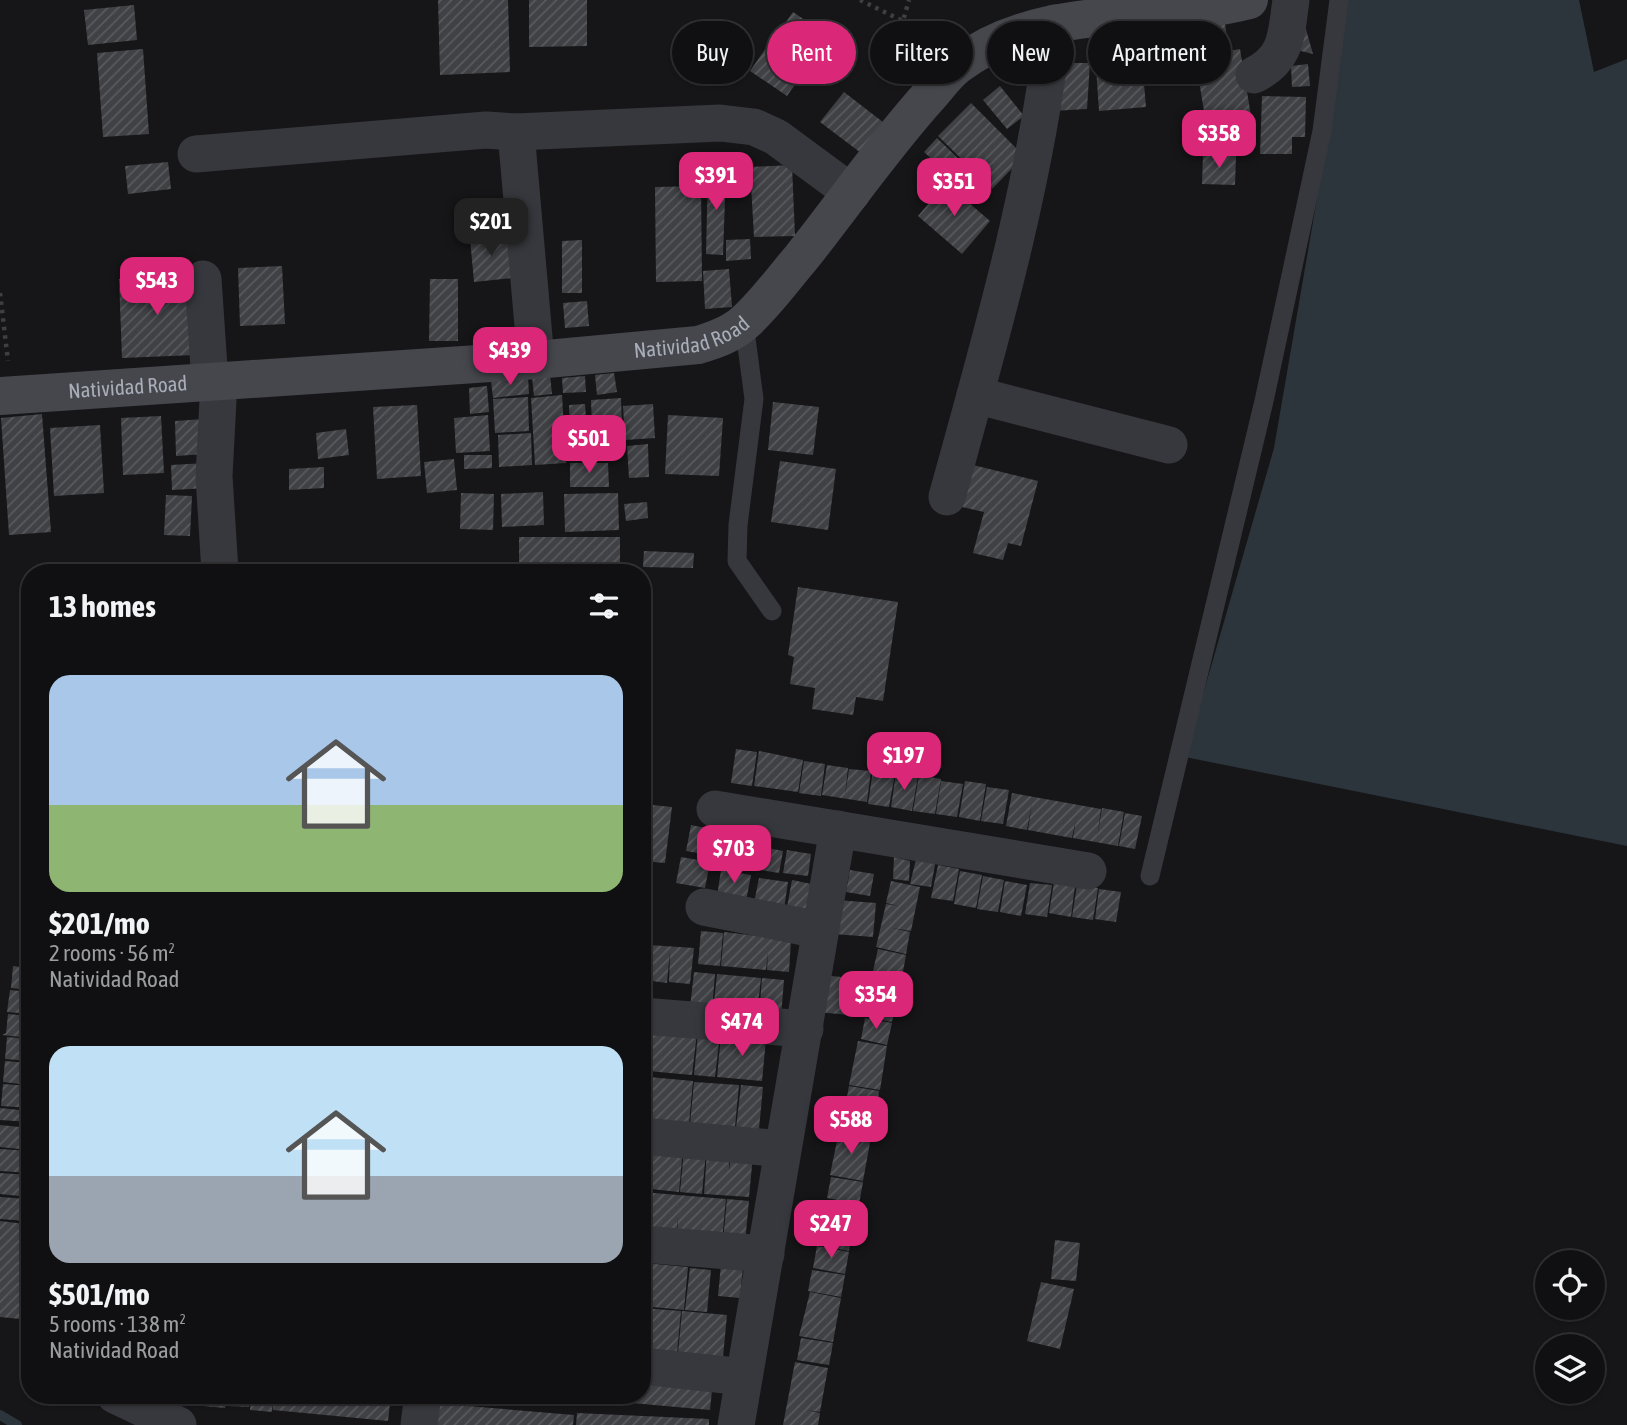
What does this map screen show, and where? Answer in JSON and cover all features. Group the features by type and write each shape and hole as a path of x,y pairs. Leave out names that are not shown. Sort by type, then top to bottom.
{"street":[{"name":"Natividad Road","path":"1068,21 1126,13 1224,6 1250,0"},
{"path":"1254,75 1273,64 1279,55 1290,0"},
{"name":"Natividad Road","path":"6,395 536,360 698,345 721,338 744,323 852,193 902,125 958,65 987,49"},
{"path":"947,497 1009,268 1045,84"},
{"path":"196,154 486,130 516,132 720,123 754,127 776,137 852,193"},
{"path":"516,132 536,360"},
{"path":"202,279 215,382 214,476 220,564"},
{"path":"975,395 1169,445"},
{"path":"715,809 1088,871"},
{"path":"736,1425 838,829"},
{"path":"704,907 820,930"},
{"path":"651,1017 805,1029"},
{"path":"651,1137 783,1149"},
{"path":"651,1245 766,1254"},
{"path":"651,1367 744,1377"},
{"path":"135,1404 178,1425"},
{"path":"419,1425 422,1404"}],"lane":[{"path":"1150,876 1273,360 1322,131 1339,0"},
{"path":"744,323 754,399 738,525 737,561 772,611"}],"path":[{"path":"859,0 903,21 909,0"},
{"path":"0,293 6,395"}],"shaded area":[{"path":"1344,0 1579,0 1594,72 1627,59 1627,846 1185,757 1274,448 1324,158"}],"building":[{"path":"438,0 508,0 510,72 440,75"},
{"path":"529,0 587,0 587,46 529,47"},
{"path":"134,5 137,40 88,45 84,10"},
{"path":"793,12 806,21 787,21"},
{"path":"1224,17 1225,21 1198,21"},
{"path":"1305,26 1313,54 1297,50"},
{"path":"767,47 767,82 753,73 753,67"},
{"path":"143,49 149,134 103,137 97,53"},
{"path":"1240,49 1251,116 1206,123 1200,84 1231,84 1231,51"},
{"path":"1074,63 1088,63 1087,109 1052,111 1058,84 1074,84"},
{"path":"1308,64 1310,86 1292,87 1291,66"},
{"path":"769,84 795,84 787,96"},
{"path":"1097,84 1144,84 1146,107 1099,111"},
{"path":"1000,86 1024,116 1007,129 983,100"},
{"path":"844,92 888,126 865,156 820,122"},
{"path":"1262,96 1306,97 1305,137 1292,137 1292,154 1260,154"},
{"path":"971,103 1024,156 992,189 938,136"},
{"path":"1254,125 1256,146 1231,149 1228,127"},
{"path":"937,138 964,164 951,177 924,152"},
{"path":"1203,155 1236,156 1235,185 1202,184"},
{"path":"168,162 171,189 128,194 125,166"},
{"path":"792,165 795,236 754,237 750,167"},
{"path":"708,170 726,171 723,255 706,254"},
{"path":"946,183 990,221 962,254 918,216"},
{"path":"701,186 702,281 656,282 655,187"},
{"path":"509,234 513,278 474,282 470,238"},
{"path":"750,239 751,259 726,261 726,240"},
{"path":"582,240 582,293 562,293 562,241"},
{"path":"282,266 285,324 240,326 238,268"},
{"path":"729,269 732,307 705,309 703,271"},
{"path":"192,276 195,355 122,358 119,279"},
{"path":"430,279 458,279 458,341 429,341"},
{"path":"587,301 589,326 565,328 563,303"},
{"path":"614,373 617,392 597,395 595,375"},
{"path":"550,375 552,394 534,396 532,377"},
{"path":"585,376 586,392 563,393 562,378"},
{"path":"528,377 529,394 493,398 491,381"},
{"path":"487,386 489,412 470,414 469,388"},
{"path":"562,395 566,463 535,465 531,398"},
{"path":"528,397 529,431 495,433 493,399"},
{"path":"621,398 622,427 592,428 591,400"},
{"path":"773,402 819,407 813,455 768,450"},
{"path":"585,404 587,430 570,431 569,405"},
{"path":"653,404 655,438 625,440 623,406"},
{"path":"417,405 421,476 377,479 373,407"},
{"path":"42,414 51,532 9,535 1,418"},
{"path":"488,415 490,451 456,453 454,418"},
{"path":"668,415 723,418 719,476 665,474"},
{"path":"161,416 164,473 123,475 121,418"},
{"path":"204,419 205,454 176,456 175,421"},
{"path":"100,425 104,493 54,496 50,428"},
{"path":"346,429 349,455 318,459 316,433"},
{"path":"596,430 597,459 571,460 570,432"},
{"path":"620,431 622,457 601,459 599,433"},
{"path":"531,433 532,465 499,467 498,435"},
{"path":"648,444 649,477 629,478 627,446"},
{"path":"464,455 492,455 492,468 464,469"},
{"path":"454,459 457,490 427,493 424,462"},
{"path":"780,461 836,469 828,530 771,522"},
{"path":"206,463 208,488 172,490 171,465"},
{"path":"570,463 608,463 609,487 570,487"},
{"path":"973,465 1038,481 1021,546 1008,543 1003,560 973,553 984,512 962,507"},
{"path":"324,467 324,488 289,490 289,469"},
{"path":"543,492 544,525 502,527 501,494"},
{"path":"461,493 494,494 493,530 460,529"},
{"path":"618,493 619,530 565,532 564,494"},
{"path":"166,495 192,496 190,536 164,535"},
{"path":"647,502 648,518 626,521 624,504"},
{"path":"519,537 620,537 620,564 519,564"},
{"path":"644,551 694,553 693,568 651,567 651,564 643,564"},
{"path":"798,587 898,602 883,701 856,697 853,715 812,709 815,688 790,684 794,657 788,655"},
{"path":"736,749 757,752 752,786 731,783"},
{"path":"759,751 803,760 798,792 754,786"},
{"path":"804,761 825,764 821,796 799,793"},
{"path":"827,765 848,768 845,796 849,769 871,771 867,802 822,795"},
{"path":"873,770 895,774 889,807 868,804"},
{"path":"896,773 918,776 912,811 891,807"},
{"path":"919,775 941,779 935,814 913,811"},
{"path":"941,781 963,784 957,817 936,814"},
{"path":"965,781 986,784 980,821 959,817"},
{"path":"987,787 1009,790 1003,824 981,821"},
{"path":"1012,793 1101,809 1097,839 1102,808 1124,812 1118,846 1073,838 1076,819 1072,838 1028,830 1032,803 1027,830 1006,826"},
{"path":"651,805 672,807 665,863 651,862"},
{"path":"1125,813 1142,816 1135,849 1119,846"},
{"path":"691,825 720,831 715,856 686,851"},
{"path":"729,838 753,842 749,864 725,860"},
{"path":"759,846 783,851 779,873 755,869"},
{"path":"787,850 811,854 808,876 783,873"},
{"path":"917,855 936,859 931,887 910,884"},
{"path":"681,857 710,862 705,888 676,883"},
{"path":"894,857 910,861 909,881 893,879"},
{"path":"938,865 959,869 953,901 931,898"},
{"path":"721,870 751,875 746,901 717,896"},
{"path":"850,870 874,874 870,896 846,892"},
{"path":"960,871 982,875 976,908 954,904"},
{"path":"983,876 1004,880 998,912 977,909"},
{"path":"759,878 788,882 784,909 754,903"},
{"path":"792,880 821,886 816,912 787,907"},
{"path":"891,881 920,887 911,931 892,928 910,932 906,954 876,947 886,904 899,906 886,903"},
{"path":"1005,881 1027,885 1021,916 1000,912"},
{"path":"1054,882 1075,886 1071,917 1049,913"},
{"path":"1030,883 1052,885 1047,917 1025,914"},
{"path":"1077,885 1098,888 1093,920 1072,917"},
{"path":"1099,889 1121,892 1116,922 1095,919"},
{"path":"837,900 876,903 873,937 834,934"},
{"path":"701,931 723,933 720,966 698,964"},
{"path":"724,932 791,940 789,972 767,970 768,952 766,970 721,966"},
{"path":"651,945 694,948 690,984 669,982 670,951 667,983 651,981"},
{"path":"878,949 906,955 902,977 873,971"},
{"path":"13,966 21,967 21,989 11,988"},
{"path":"694,972 715,974 712,1010 690,1008"},
{"path":"873,972 901,978 896,999 879,996 896,1000 892,1022 863,1016"},
{"path":"717,974 761,978 757,1015 713,1011"},
{"path":"820,975 853,978 850,1015 816,1012"},
{"path":"762,978 784,980 781,1017 759,1015"},
{"path":"10,990 21,991 21,1013 7,1012"},
{"path":"8,1014 21,1015 21,1037 2,1035 6,1033"},
{"path":"865,1018 892,1023 887,1045 861,1039"},
{"path":"652,1029 697,1033 692,1075 651,1071"},
{"path":"698,1033 720,1035 715,1077 694,1075"},
{"path":"721,1035 766,1039 762,1081 717,1077"},
{"path":"7,1037 21,1038 21,1060 5,1059"},
{"path":"858,1041 887,1046 880,1090 849,1085"},
{"path":"5,1061 21,1062 21,1084 3,1082"},
{"path":"651,1077 693,1081 689,1124 651,1120"},
{"path":"694,1082 739,1085 735,1127 690,1124"},
{"path":"3,1084 21,1085 21,1107 1,1106"},
{"path":"741,1085 763,1087 759,1129 736,1128"},
{"path":"849,1086 879,1091 876,1113 845,1107"},
{"path":"0,1108 21,1110 21,1121 0,1120"},
{"path":"845,1109 876,1114 871,1136 841,1130"},
{"path":"0,1125 21,1127 21,1149 0,1147"},
{"path":"839,1131 871,1137 863,1181 830,1175"},
{"path":"651,1147 683,1149 679,1192 651,1189"},
{"path":"0,1149 21,1150 21,1172 0,1171"},
{"path":"684,1150 706,1152 702,1194 680,1192"},
{"path":"707,1151 729,1153 729,1171 731,1153 753,1155 749,1197 704,1194"},
{"path":"0,1173 21,1174 21,1196 0,1194"},
{"path":"831,1177 863,1182 859,1204 827,1198"},
{"path":"651,1193 726,1199 722,1241 677,1237 678,1216 676,1237 651,1235"},
{"path":"0,1197 21,1198 21,1221 0,1219"},
{"path":"727,1199 749,1201 745,1243 723,1241"},
{"path":"827,1201 857,1207 853,1228 840,1226 853,1229 849,1251 817,1245"},
{"path":"0,1221 21,1224 21,1319 0,1317"},
{"path":"1055,1240 1080,1243 1076,1281 1051,1279"},
{"path":"817,1246 849,1252 845,1274 813,1268"},
{"path":"722,1254 744,1256 740,1298 718,1296"},
{"path":"651,1264 688,1267 684,1310 651,1307"},
{"path":"690,1268 711,1270 707,1312 685,1310"},
{"path":"812,1270 845,1275 841,1297 808,1291"},
{"path":"1041,1282 1074,1289 1060,1349 1027,1341"},
{"path":"810,1292 841,1298 833,1342 799,1336"},
{"path":"651,1309 681,1311 677,1353 651,1351"},
{"path":"682,1311 727,1315 723,1357 678,1353"},
{"path":"801,1338 833,1343 829,1365 797,1360"},
{"path":"795,1362 828,1368 820,1412 807,1410 820,1413 818,1425 783,1425"},
{"path":"651,1375 713,1380 710,1410 643,1404 651,1404"},
{"path":"181,1404 226,1404 225,1408"},
{"path":"227,1404 249,1404 249,1407"},
{"path":"250,1404 272,1404 272,1412 250,1410"},
{"path":"273,1404 390,1404 388,1421 273,1410"},
{"path":"432,1404 574,1415 573,1425 430,1425"},
{"path":"577,1413 709,1419 709,1425 576,1425"}],"waterway":[{"path":"0,1415 17,1425"}]}
